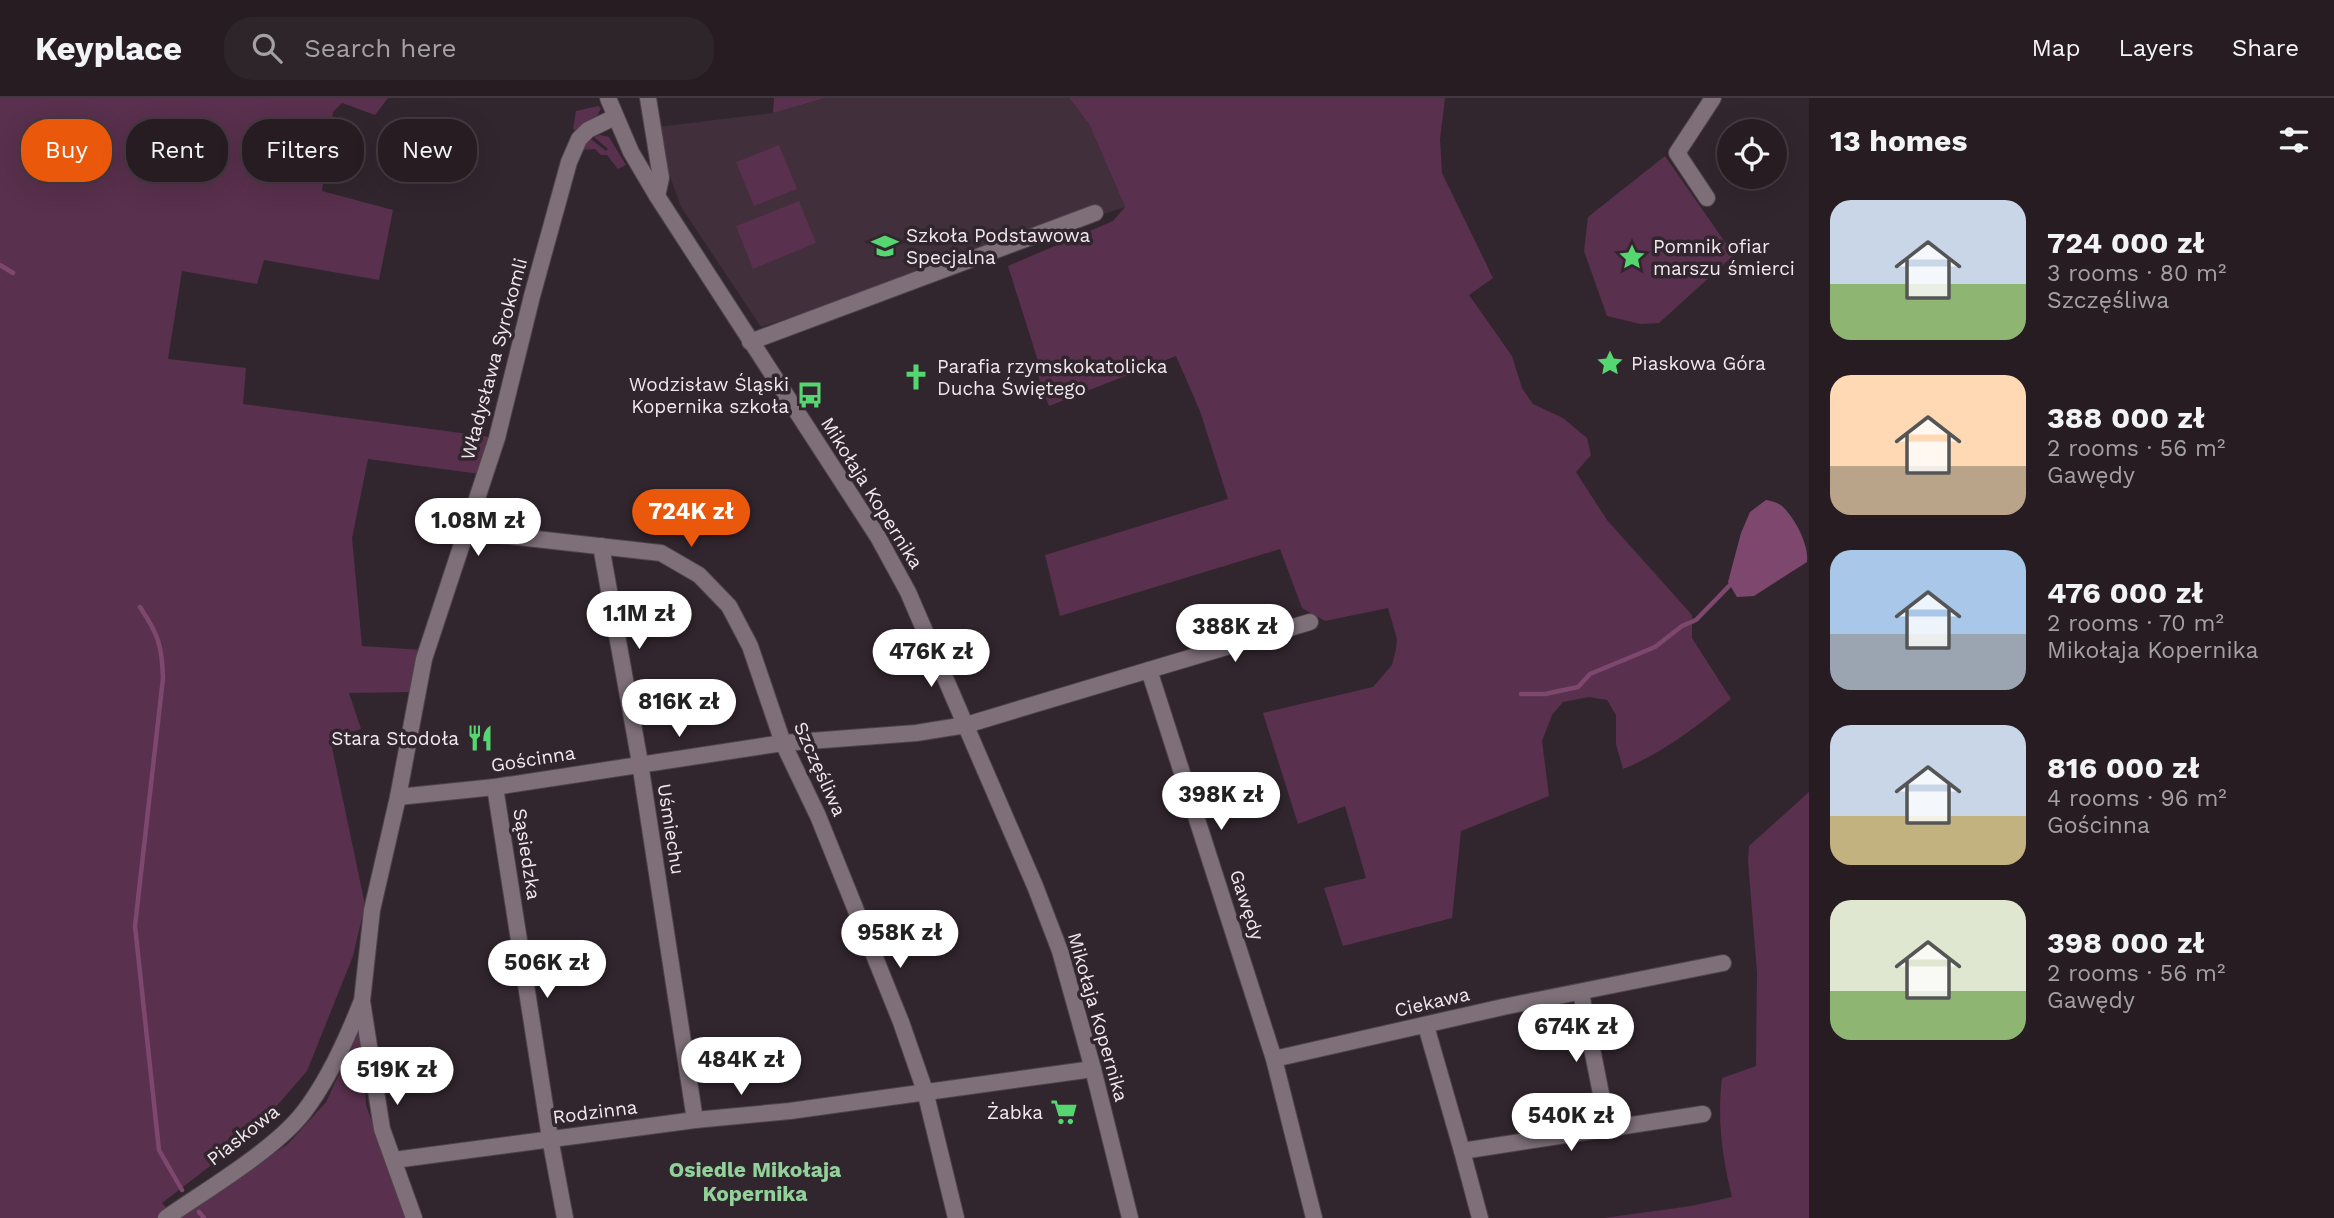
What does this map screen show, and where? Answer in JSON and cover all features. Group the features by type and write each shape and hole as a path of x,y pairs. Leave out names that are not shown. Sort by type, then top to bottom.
{"street":[{"name":"Mikołaja Kopernika","path":"608,98 631,152 657,196 894,564 966,725 1060,951 1130,1218"},
{"path":"648,98 661,178 657,196"},
{"path":"1707,198 1677,153 1713,98"},
{"name":"Władysława Syrokomli","path":"414,1218 382,1129 362,1001 372,910 398,797 424,659 497,438 569,162 579,139 588,130 615,117"},
{"path":"751,342 1095,213"},
{"name":"Szczęśliwa","path":"469,528 491,534 661,552 699,575 729,606 750,646 783,743 818,816 901,1022 925,1091 956,1218"},
{"name":"Uśmiechu","path":"601,546 640,763 695,1120"},
{"path":"966,725 1310,622"},
{"name":"Gawędy","path":"1149,670 1274,1059 1314,1218"},
{"name":"Gościnna","path":"398,797 495,787 783,743 916,733 966,725"},
{"name":"Sąsiedzka","path":"495,787 565,1218"},
{"name":"Ciekawa","path":"1274,1059 1503,1007 1723,962"},
{"path":"1581,993 1608,1129"},
{"name":"Władysława Syrokomli","path":"329,1070 362,1001"},
{"path":"1426,1026 1480,1218"},
{"name":"Rodzinna","path":"394,1160 695,1120 790,1111 1093,1069"},
{"name":"Piaskowa","path":"166,1218 284,1132 302,1115 318,1093 329,1070"},
{"path":"1462,1151 1703,1114"}],"shaded area":[{"path":"0,98 388,98 375,115 342,103 333,112 332,119 242,119 242,182 323,182 322,191 393,210 379,280 264,260 257,284 182,271 168,359 246,368 243,404 491,437 480,474 368,459 352,538 362,646 423,650 411,692 349,693 361,729 330,738 365,905 353,956 307,1071 254,1132 162,1203 176,1218 0,1218"},
{"path":"774,98 826,98 773,113"},
{"path":"826,98 1069,98 1089,124 1125,207 761,327 681,207 667,168 658,127 773,113"},
{"path":"1069,98 1445,98 1440,139 1442,173 1493,278 1469,295 1512,356 1522,388 1533,404 1563,418 1587,438 1591,455 1576,472 1607,520 1692,615 1692,638 1731,699 1666,747 1623,769 1616,744 1616,715 1607,700 1589,697 1563,702 1552,715 1542,741 1549,796 1461,831 1452,918 1343,946 1324,888 1366,878 1345,806 1298,824 1263,713 1373,687 1392,665 1396,649 1397,639 1388,608 1325,621 1302,608 1280,549 1060,616 1045,555 1228,499 1200,411 1176,356 1049,406 1034,365 1038,361 1008,266 1113,221 1125,207 1089,124"},
{"path":"598,106 601,108 596,119 577,132 573,129 576,111"},
{"path":"594,137 609,137 626,165 618,169 607,155 601,155 595,149 579,150 582,143 586,144 591,139 606,151 608,149"},
{"path":"779,145 797,189 754,206 736,162"},
{"path":"1665,156 1734,255 1659,323 1640,324 1607,316 1584,251 1588,217"},
{"path":"799,201 816,243 753,269 736,226"},
{"path":"1766,500 1782,506 1792,517 1803,540 1807,562 1754,596 1737,597 1728,582 1741,533 1750,512"},
{"path":"1809,792 1809,1218 1604,1218 1691,1206 1732,1197 1721,1138 1722,1078 1756,1066 1757,972 1749,846"},
{"path":"359,1031 364,1034 366,1105 406,1218 176,1218 288,1144 326,1102"}],"waterway":[{"path":"0,265 13,273"},
{"path":"1521,694 1545,694 1578,687 1590,674 1655,647 1682,626 1696,620 1730,585"},
{"path":"140,607 158,640 163,678 135,926 159,1150 182,1190"},
{"path":"199,1212 204,1218"}],"place":[{"name":"Szkoła Podstawowa Specjalna","path":"885,246"},
{"name":"Pomnik ofiar marszu śmierci","path":"1632,257"},
{"name":"Piaskowa Góra","path":"1610,363"},
{"name":"Parafia rzymskokatolicka Ducha Świętego","path":"916,377"},
{"name":"Wodzisław Śląski Kopernika szkoła","path":"810,395"},
{"name":"Stara Stodoła","path":"480,738"},
{"name":"Żabka","path":"1064,1112"}],"district":[{"name":"Osiedle Mikołaja Kopernika","path":"755,1181"}]}
